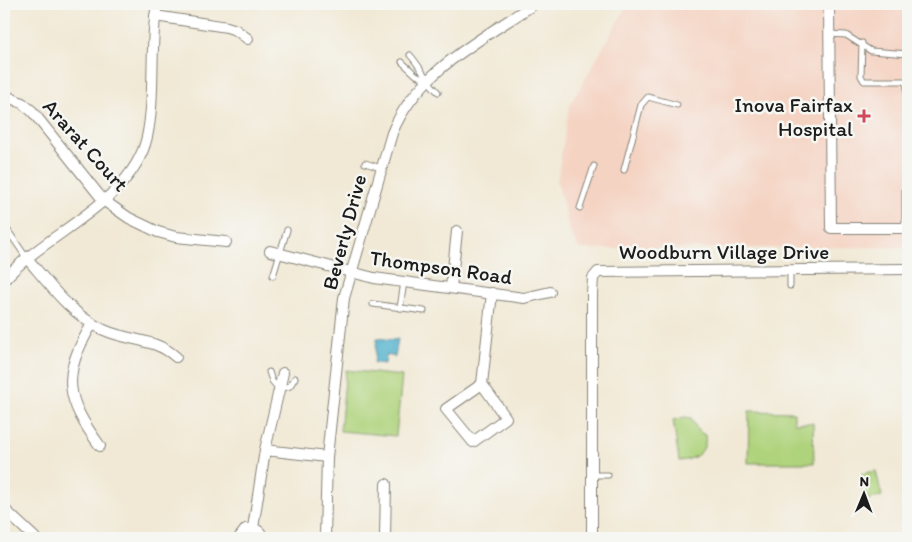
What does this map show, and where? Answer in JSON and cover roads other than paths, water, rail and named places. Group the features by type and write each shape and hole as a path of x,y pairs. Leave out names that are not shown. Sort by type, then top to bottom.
{"street":[{"path":"4,280 26,257 103,200 125,181 134,168 146,139 149,122 151,50 157,4"},
{"name":"Beverly Drive","path":"325,538 327,457 340,333 350,273 396,122 413,94 433,74 534,4"},
{"path":"829,4 831,228 907,228"},
{"path":"154,16 227,27 236,30 248,39"},
{"name":"Ararat Court","path":"4,95 22,103 32,111 103,200 129,218 158,232 176,237 226,242"},
{"path":"451,288 456,231"},
{"name":"Thompson Road","path":"275,253 350,273 404,282 532,297 550,292"},
{"path":"26,257 64,302 92,324 112,333 152,342 176,357"},
{"name":"Woodburn Village Drive","path":"592,538 592,294 593,278 598,272 908,269"},
{"path":"482,384 446,409 473,442 506,418 482,384 492,293"},
{"path":"92,324 74,357 71,385 77,411 100,446"},
{"path":"253,528 265,450 283,373"},
{"path":"265,450 327,457"},
{"path":"385,538 386,484"},
{"path":"4,509 35,538"},
{"path":"239,538 246,530 253,528 258,530 262,538"}],"lane":[{"path":"829,34 846,35 862,43 871,51 908,54"},
{"path":"862,43 861,76 864,81 904,81 907,85 908,185 905,190 907,228"},
{"path":"410,55 423,69 427,80 438,92"},
{"path":"402,62 416,76 427,80"},
{"path":"624,170 646,96 678,105"},
{"path":"365,163 382,168"},
{"path":"580,208 594,166"},
{"path":"4,225 26,257"},
{"path":"273,276 275,253 287,230"},
{"path":"790,270 790,286"},
{"path":"400,308 404,282"},
{"path":"373,304 424,311"},
{"path":"269,372 272,381 279,389 290,386 295,378"},
{"path":"592,475 608,475"}],"water":[{"path":"377,338 398,339 395,357 386,355 385,364 374,363"}],"place":[{"name":"Inova Fairfax Hospital","path":"864,116"}]}
